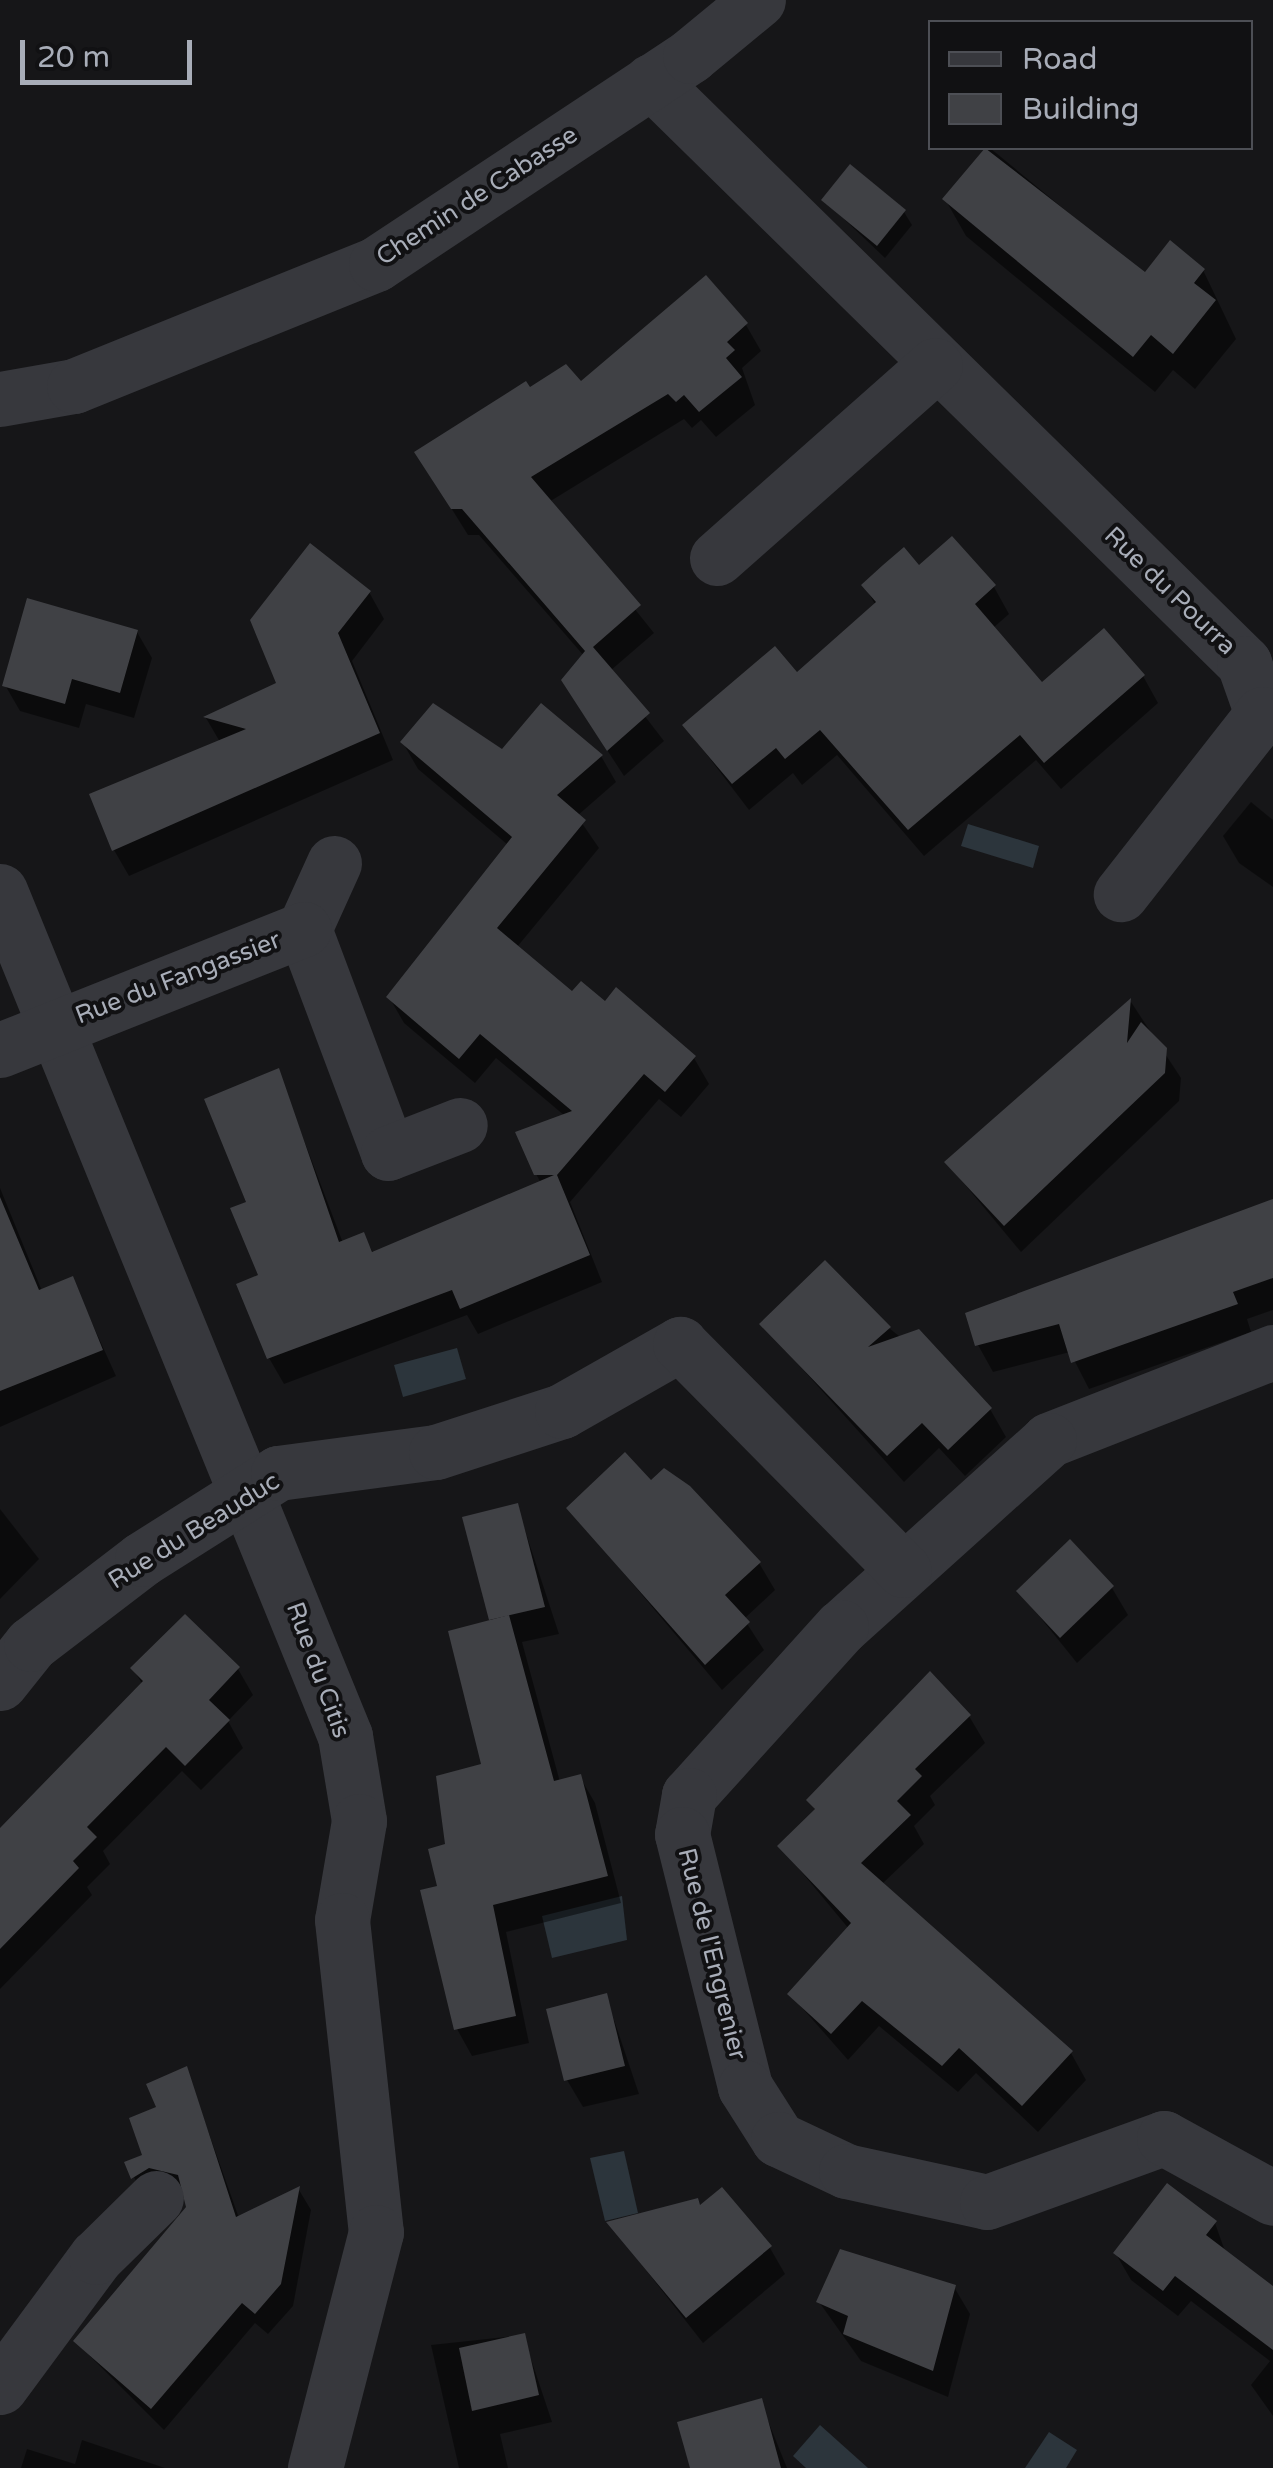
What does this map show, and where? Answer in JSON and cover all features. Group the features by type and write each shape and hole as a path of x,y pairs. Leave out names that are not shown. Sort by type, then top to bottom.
{"street":[{"name":"Chemin de Cabasse","path":"0,399 74,386 376,264 651,82 758,0"},
{"name":"Rue du Pourra","path":"651,82 1244,664 1262,714 1121,894"},
{"path":"717,558 935,364"},
{"name":"Rue du Fangassier","path":"0,1050 304,929 334,864"},
{"name":"Rue du Citis","path":"0,891 52,1028 250,1491 345,1736 359,1821 342,1920 376,2232 314,2468"},
{"name":"Rue du Fangassier","path":"304,929 388,1153 460,1125"},
{"name":"Rue du Beauduc","path":"0,1683 78,1608 278,1474 436,1452 562,1411 680,1344 904,1570"},
{"name":"Rue de l'Engrenier","path":"1273,1352 1048,1440 904,1570 689,1795 682,1834 745,2086 778,2139 846,2171 987,2202 1164,2138 1273,2198"},
{"path":"0,2387 96,2257 156,2198"}],"shaded area":[{"path":"968,824 1039,846 1033,868 961,846"},
{"path":"457,1348 466,1379 403,1397 394,1365"},
{"path":"622,1896 627,1940 552,1958 542,1916"},
{"path":"624,2151 638,2213 605,2221 590,2158"},
{"path":"820,2425 868,2468 806,2468 793,2456"},
{"path":"1049,2432 1077,2450 1066,2468 1025,2468"}],"building":[{"path":"983,150 988,150 1145,272 1170,240 1205,269 1194,283 1216,300 1173,354 1151,335 1133,357 942,199"},
{"path":"850,164 906,210 877,246 821,200"},
{"path":"706,275 748,323 727,342 735,350 726,358 742,377 699,412 684,395 676,402 668,394 531,477 641,605 593,647 650,713 607,751 561,680 585,651 462,509 451,509 414,452 526,381 530,387 566,364 581,381"},
{"path":"952,536 996,585 975,604 1042,682 1104,628 1145,675 1044,763 1020,735 908,830 820,730 785,759 776,748 732,784 682,725 775,646 797,672 876,602 861,585 883,565 904,547 919,565"},
{"path":"310,543 371,591 338,633 380,733 112,851 89,794 246,729 203,717 276,683 250,620"},
{"path":"27,598 138,630 120,693 72,679 65,704 2,686"},
{"path":"433,703 502,749 541,703 603,755 557,795 586,820 497,928 572,991 581,981 605,1001 616,987 696,1056 665,1092 644,1074 557,1175 590,1255 460,1309 452,1290 267,1359 236,1284 258,1275 230,1208 246,1202 204,1099 279,1068 339,1242 364,1232 372,1252 554,1175 534,1175 515,1132 572,1111 480,1034 459,1059 386,997 512,837 400,742"},
{"path":"1131,998 1127,1043 1141,1022 1167,1048 1165,1073 1004,1226 944,1162"},
{"path":"0,1197 39,1290 73,1276 103,1350 0,1391"},
{"path":"1273,1199 1273,1278 1233,1292 1238,1304 1071,1363 1059,1324 975,1346 965,1313"},
{"path":"825,1260 891,1327 868,1347 919,1329 992,1408 948,1450 922,1423 887,1456 759,1324"},
{"path":"625,1452 651,1480 664,1468 690,1486 761,1562 725,1595 750,1622 705,1665 566,1508"},
{"path":"518,1503 545,1607 489,1620 462,1517"},
{"path":"1070,1539 1114,1586 1060,1638 1016,1591"},
{"path":"185,1614 240,1667 209,1700 230,1720 185,1766 166,1747 87,1827 97,1837 73,1861 79,1868 0,1949 0,1828 143,1681 130,1668"},
{"path":"509,1615 554,1781 581,1774 608,1876 493,1905 516,2016 454,2030 420,1890 437,1886 428,1849 445,1844 436,1776 481,1764 448,1631"},
{"path":"930,1671 971,1715 915,1769 922,1776 897,1801 911,1815 861,1863 1073,2051 1022,2106 959,2048 942,2066 862,2001 831,2034 787,1994 851,1923 777,1846 815,1809 806,1800"},
{"path":"607,1993 625,2066 564,2081 546,2009"},
{"path":"187,2066 236,2217 300,2186 281,2284 255,2314 242,2303 151,2409 73,2341 186,2207 178,2175 149,2168 131,2179 124,2162 142,2155 129,2118 156,2107 146,2084"},
{"path":"1167,2183 1217,2221 1206,2235 1273,2286 1273,2350 1175,2276 1163,2291 1113,2253"},
{"path":"722,2187 772,2246 686,2318 606,2222 698,2198 700,2205"},
{"path":"840,2249 956,2285 933,2371 843,2334 848,2316 816,2302"},
{"path":"525,2333 539,2395 472,2411 459,2348"},
{"path":"762,2398 781,2468 690,2468 677,2422"}]}
